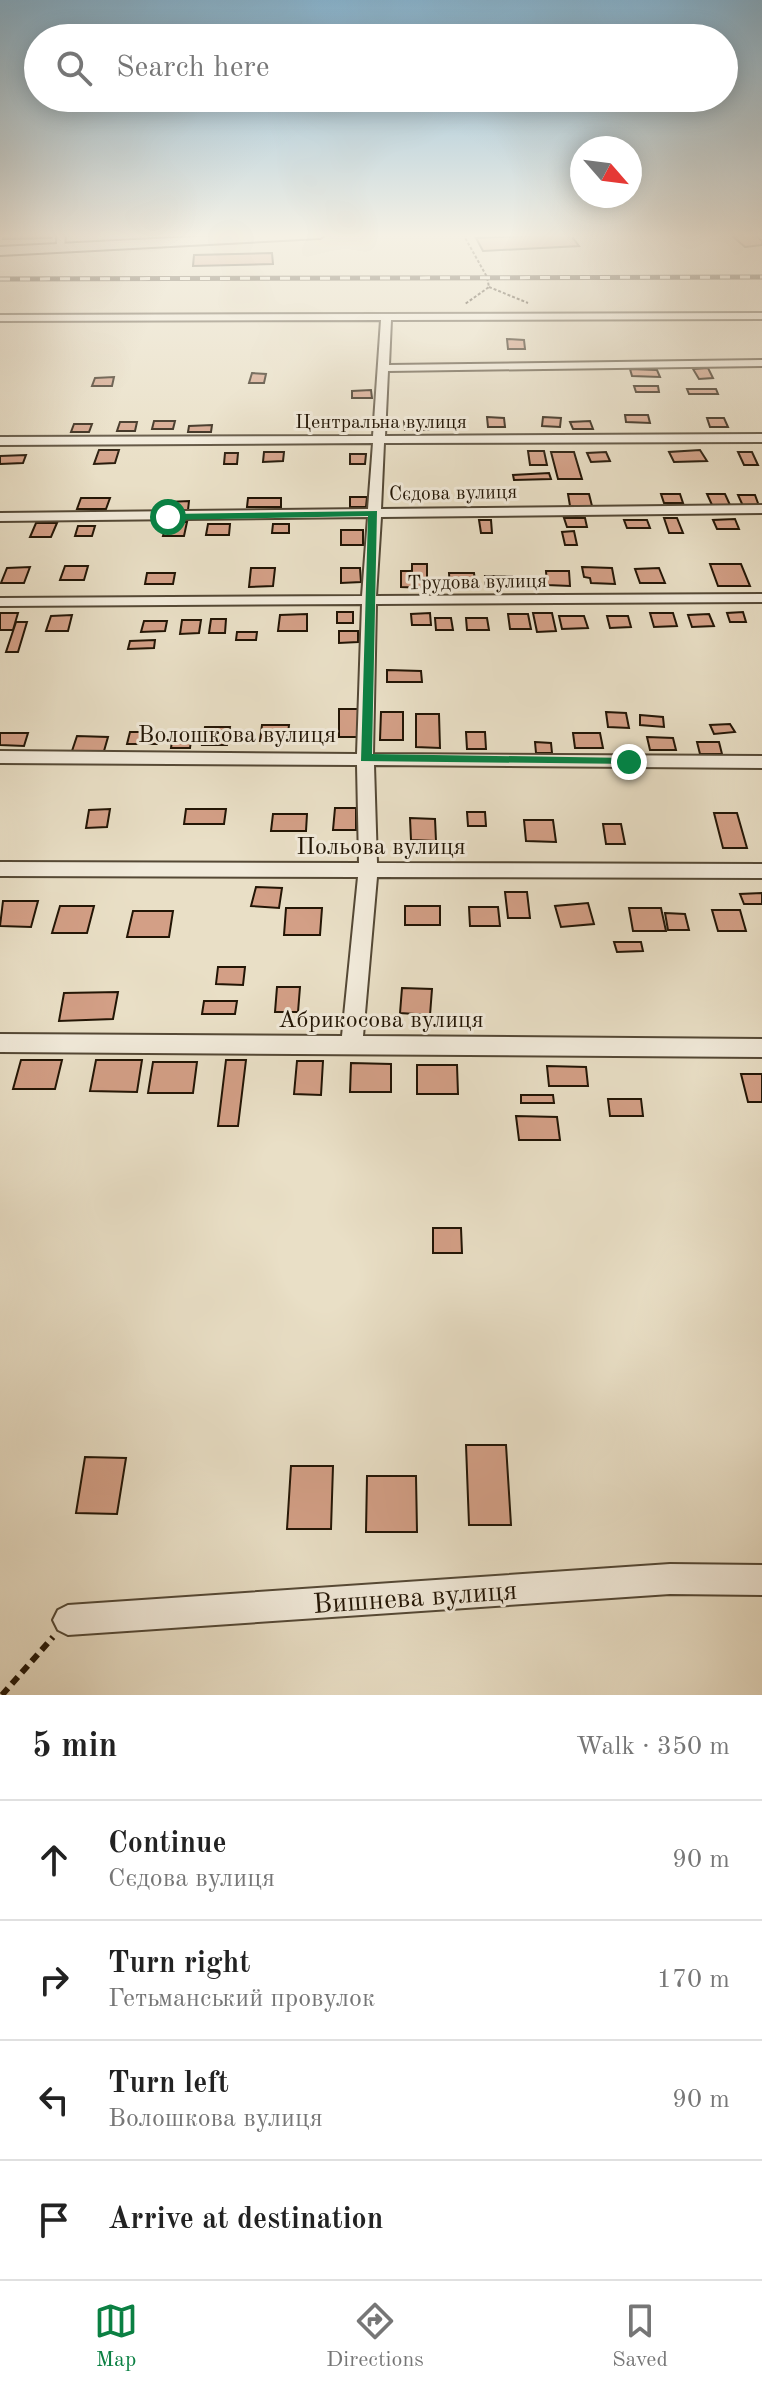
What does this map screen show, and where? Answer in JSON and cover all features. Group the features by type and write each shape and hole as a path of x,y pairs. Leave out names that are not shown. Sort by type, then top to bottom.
{"street":[{"path":"0,318 762,316"},
{"path":"352,1045 368,870 365,758 369,602 386,318"},
{"path":"384,368 762,363"},
{"name":"Центральна вулиця","path":"0,441 762,438"},
{"name":"Сєдова вулиця","path":"0,517 762,509"},
{"name":"Трудова вулиця","path":"0,602 762,598"},
{"name":"Волошкова вулиця","path":"0,757 762,762"},
{"name":"Польова вулиця","path":"0,869 762,871"},
{"name":"Абрикосова вулиця","path":"0,1043 762,1048"},
{"name":"Вишнева вулиця","path":"68,1620 670,1579 762,1580"}],"path":[{"path":"457,318 459,313"},
{"path":"2,1695 68,1620"}],"building":[{"path":"507,339 524,340 525,349 508,349"},
{"path":"708,368 713,378 699,379 693,369"},
{"path":"630,369 657,370 660,377 632,376"},
{"path":"252,373 266,374 264,383 249,383"},
{"path":"114,377 112,386 92,386 95,378"},
{"path":"634,386 658,386 659,392 636,392"},
{"path":"687,389 716,389 718,394 689,394"},
{"path":"371,390 372,398 352,398 352,391"},
{"path":"625,415 648,415 650,423 626,422"},
{"path":"487,417 504,418 505,427 488,427"},
{"path":"543,417 561,418 560,427 542,426"},
{"path":"707,418 724,418 728,427 710,427"},
{"path":"369,420 369,429 352,429 352,421"},
{"path":"433,420 434,430 405,430 404,421"},
{"path":"154,421 175,421 173,429 152,429"},
{"path":"590,421 593,429 573,429 570,422"},
{"path":"120,422 137,422 135,431 117,431"},
{"path":"74,424 92,424 89,432 71,432"},
{"path":"212,425 211,432 188,432 189,426"},
{"path":"99,450 119,450 115,463 94,464"},
{"path":"700,450 707,461 674,462 669,452"},
{"path":"528,451 544,451 547,465 530,465"},
{"path":"264,452 284,452 283,461 263,462"},
{"path":"551,452 574,452 582,479 558,479"},
{"path":"606,452 610,461 591,462 587,453"},
{"path":"738,452 752,452 758,465 744,465"},
{"path":"225,453 238,453 237,464 224,464"},
{"path":"350,454 366,454 365,464 350,464"},
{"path":"26,455 23,463 0,464 0,456"},
{"path":"549,473 551,479 514,480 513,475"},
{"path":"568,494 589,494 592,506 570,506"},
{"path":"661,494 680,494 683,503 664,503"},
{"path":"707,494 725,494 730,505 712,505"},
{"path":"738,495 755,495 759,506 743,506"},
{"path":"350,497 367,497 366,507 350,507"},
{"path":"81,498 110,498 106,509 77,509"},
{"path":"248,498 281,498 281,507 247,507"},
{"path":"189,501 188,510 166,510 168,502"},
{"path":"564,518 585,518 587,527 567,527"},
{"path":"664,518 677,518 683,533 669,533"},
{"path":"735,519 739,529 717,529 713,520"},
{"path":"479,520 491,520 492,533 481,533"},
{"path":"624,520 647,520 650,528 627,528"},
{"path":"167,522 187,522 184,536 163,536"},
{"path":"36,523 57,523 51,537 30,537"},
{"path":"208,524 230,524 229,535 206,535"},
{"path":"273,524 289,524 289,533 272,533"},
{"path":"78,526 95,526 92,536 75,536"},
{"path":"341,530 363,530 363,545 341,545"},
{"path":"574,531 577,545 565,545 562,532"},
{"path":"412,564 427,564 427,588 401,587 401,571 412,571"},
{"path":"710,564 741,564 750,586 718,586"},
{"path":"65,566 88,566 84,580 60,580"},
{"path":"30,567 24,583 1,583 7,568"},
{"path":"582,567 612,568 615,584 591,583 590,578 584,577"},
{"path":"251,568 275,568 273,586 249,587"},
{"path":"341,568 360,568 361,582 341,583"},
{"path":"659,568 665,583 640,583 635,569"},
{"path":"546,571 569,571 570,586 547,585"},
{"path":"147,573 175,573 173,584 145,584"},
{"path":"449,573 474,573 476,588 450,588"},
{"path":"485,576 512,576 514,588 486,588"},
{"path":"337,612 353,612 353,623 337,623"},
{"path":"743,612 746,622 730,622 727,613"},
{"path":"0,613 18,613 13,630 0,630"},
{"path":"430,613 431,625 412,625 411,614"},
{"path":"533,613 552,613 556,631 537,632"},
{"path":"650,613 673,613 677,626 654,627"},
{"path":"307,614 307,631 278,631 280,615"},
{"path":"508,614 528,614 531,629 510,629"},
{"path":"709,614 714,626 692,627 688,615"},
{"path":"72,615 68,631 46,631 51,616"},
{"path":"559,616 584,616 588,628 562,629"},
{"path":"607,616 628,616 631,627 610,628"},
{"path":"435,618 451,618 453,630 436,630"},
{"path":"466,618 487,618 489,630 467,630"},
{"path":"211,619 226,619 225,633 209,633"},
{"path":"182,620 201,620 199,633 180,634"},
{"path":"144,621 167,621 165,631 141,632"},
{"path":"16,622 27,622 18,652 6,652"},
{"path":"339,631 358,631 358,642 339,643"},
{"path":"237,632 257,632 256,640 236,640"},
{"path":"155,640 154,648 128,649 130,641"},
{"path":"387,670 421,671 422,682 387,682"},
{"path":"339,709 363,709 364,737 339,737"},
{"path":"381,712 403,712 403,740 380,740"},
{"path":"606,712 626,713 629,728 608,727"},
{"path":"416,714 439,714 440,748 416,747"},
{"path":"640,715 663,717 664,727 640,725"},
{"path":"730,724 735,732 714,734 710,725"},
{"path":"262,725 289,725 287,741 260,741"},
{"path":"205,727 230,727 227,745 202,745"},
{"path":"130,732 160,732 157,744 127,744"},
{"path":"466,732 485,732 486,749 467,749"},
{"path":"0,733 28,733 24,746 0,745"},
{"path":"573,733 600,733 603,748 575,748"},
{"path":"173,734 192,734 190,748 171,748"},
{"path":"77,736 108,737 104,751 72,751"},
{"path":"647,737 673,738 676,750 650,750"},
{"path":"535,742 551,743 552,753 536,753"},
{"path":"697,742 719,742 722,754 700,754"},
{"path":"335,808 356,808 356,830 333,830"},
{"path":"110,809 107,827 86,828 89,810"},
{"path":"186,809 226,809 224,824 184,824"},
{"path":"467,812 485,812 486,826 468,826"},
{"path":"714,813 737,813 747,848 723,848"},
{"path":"273,814 307,814 306,831 271,831"},
{"path":"410,818 435,819 436,841 411,840"},
{"path":"524,820 553,820 556,842 526,841"},
{"path":"603,824 621,824 625,844 606,844"},
{"path":"256,887 282,888 279,908 251,906"},
{"path":"505,892 527,892 530,918 508,918"},
{"path":"762,893 762,904 744,904 740,894"},
{"path":"3,901 38,901 31,927 0,926"},
{"path":"588,903 594,924 561,927 555,906"},
{"path":"60,906 94,906 87,933 52,933"},
{"path":"405,906 440,906 440,925 405,925"},
{"path":"469,907 498,907 500,926 470,926"},
{"path":"286,908 322,908 320,935 284,935"},
{"path":"629,908 661,908 666,931 633,931"},
{"path":"712,910 740,910 746,931 718,931"},
{"path":"133,911 173,911 169,937 127,937"},
{"path":"665,913 685,914 689,930 668,930"},
{"path":"614,942 641,942 643,951 617,952"},
{"path":"218,967 245,967 243,985 216,984"},
{"path":"277,987 300,987 298,1012 275,1012"},
{"path":"402,988 432,989 430,1015 400,1013"},
{"path":"118,992 113,1019 59,1021 64,993"},
{"path":"204,1001 237,1001 235,1014 202,1014"},
{"path":"21,1060 62,1060 55,1089 13,1089"},
{"path":"96,1060 142,1060 137,1092 90,1091"},
{"path":"226,1060 246,1060 238,1126 218,1126"},
{"path":"297,1061 323,1061 321,1095 294,1094"},
{"path":"153,1062 197,1062 193,1093 148,1093"},
{"path":"351,1063 391,1064 391,1092 350,1092"},
{"path":"417,1065 457,1065 458,1094 417,1094"},
{"path":"547,1066 586,1067 588,1086 549,1086"},
{"path":"741,1074 762,1074 762,1102 748,1102"},
{"path":"521,1095 553,1095 554,1103 521,1103"},
{"path":"608,1099 641,1099 643,1116 610,1116"},
{"path":"516,1116 557,1117 560,1140 519,1140"},
{"path":"433,1228 461,1228 462,1253 433,1253"},
{"path":"466,1445 506,1445 511,1525 469,1525"},
{"path":"85,1457 126,1458 117,1514 76,1513"},
{"path":"291,1466 333,1466 331,1529 287,1529"},
{"path":"367,1476 416,1476 417,1532 366,1532"}],"route":[{"path":"168,517 373,513 365,758 629,762"}]}
